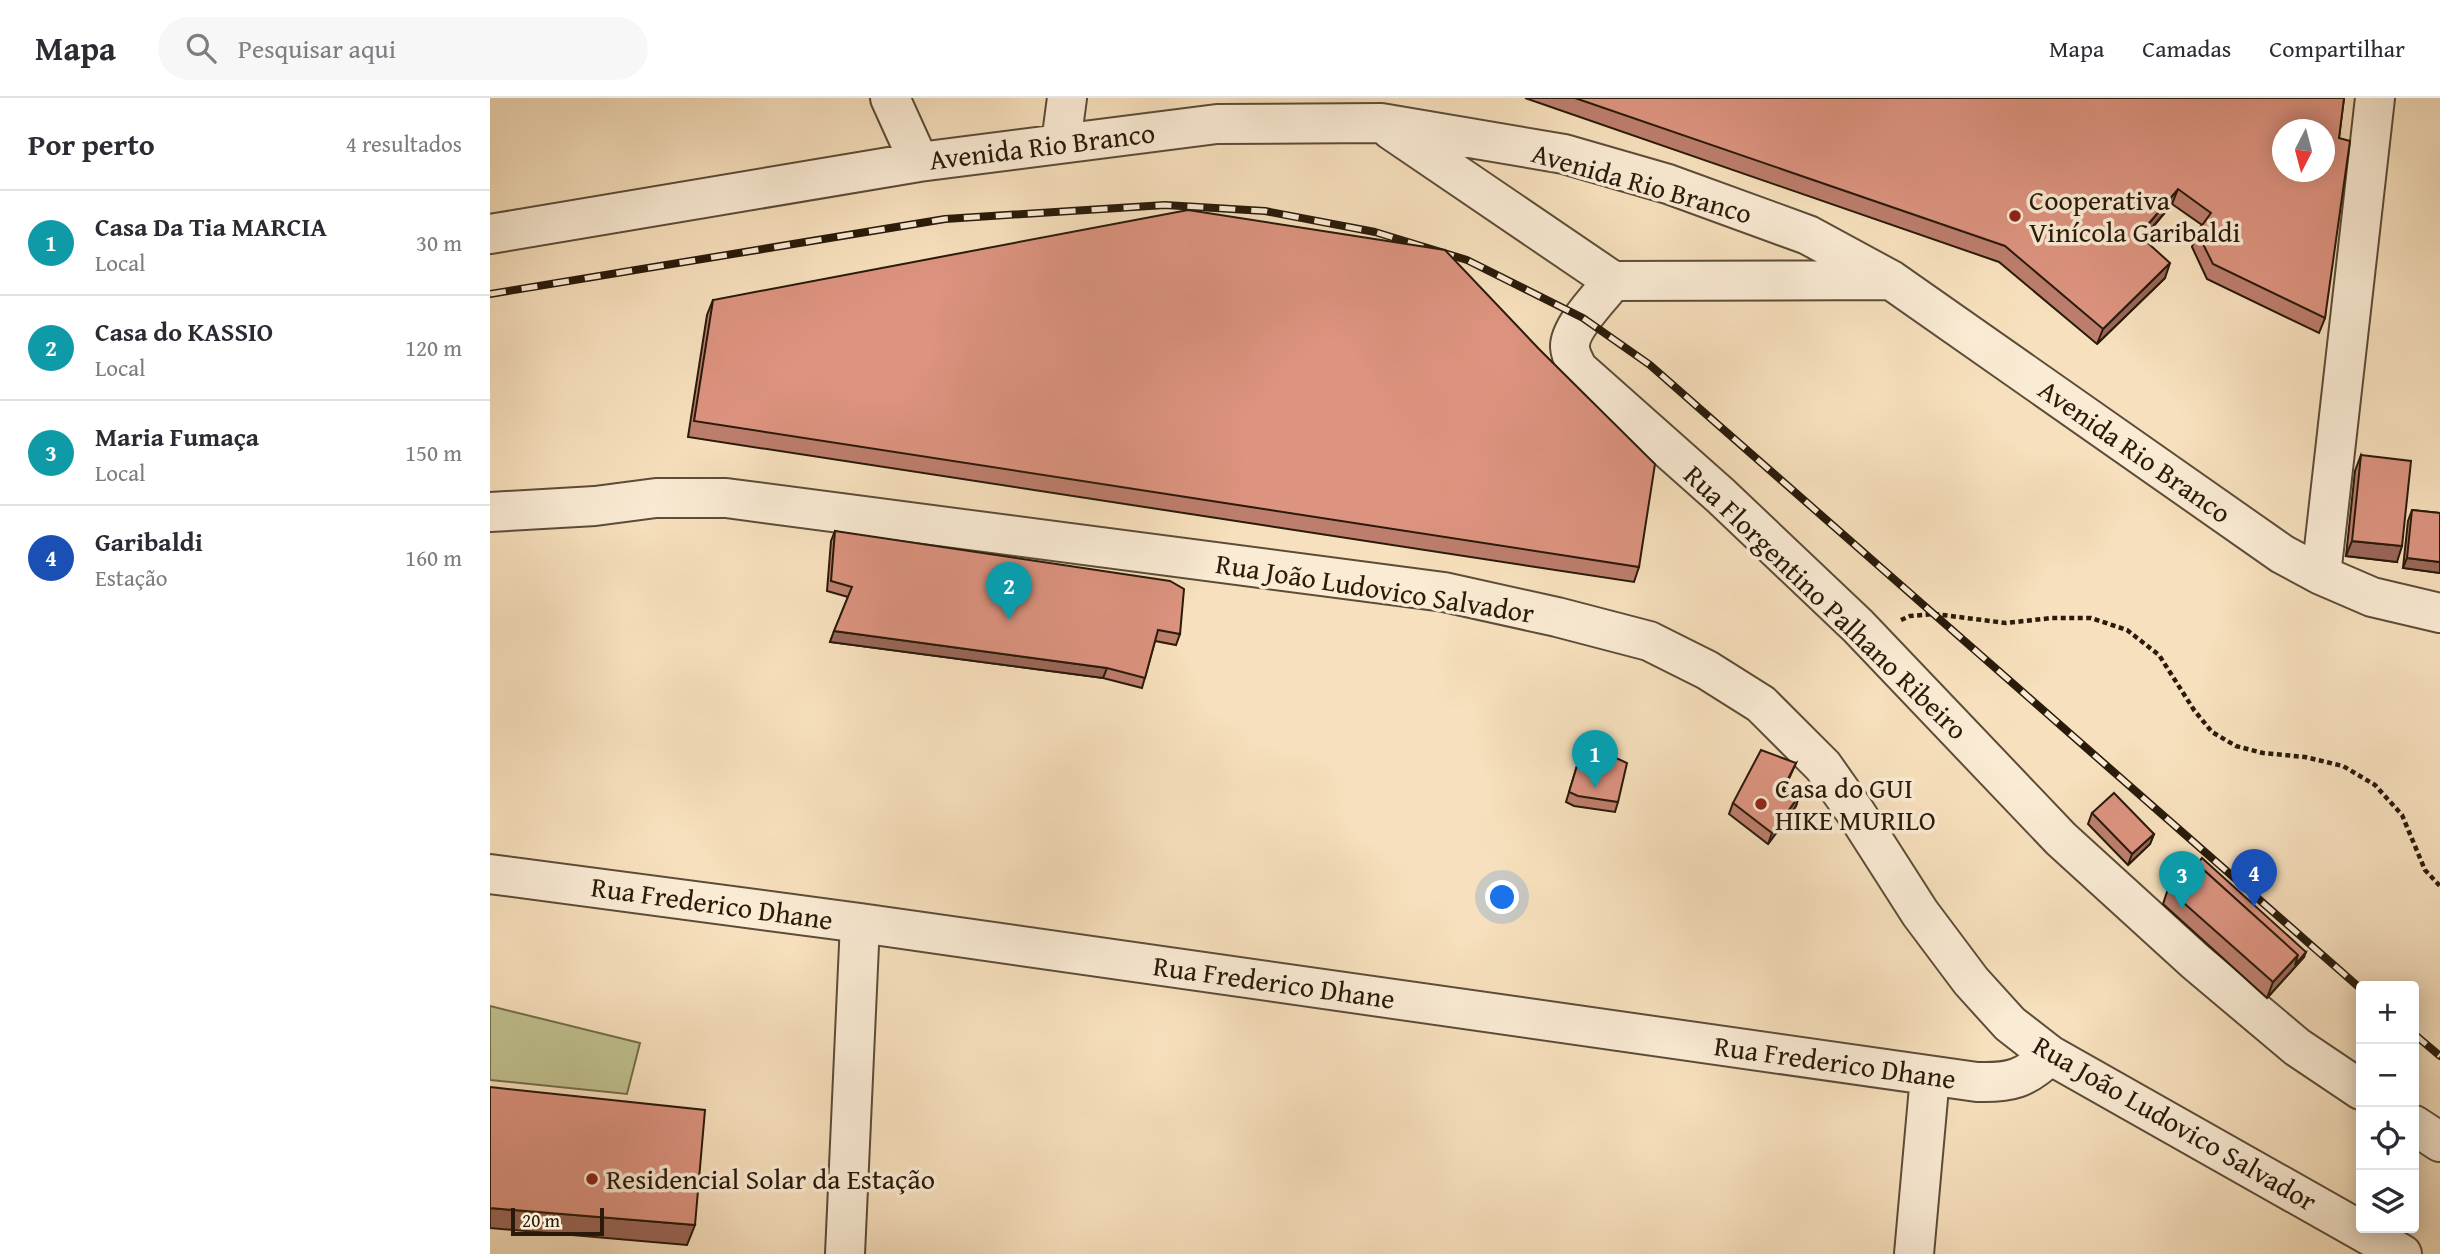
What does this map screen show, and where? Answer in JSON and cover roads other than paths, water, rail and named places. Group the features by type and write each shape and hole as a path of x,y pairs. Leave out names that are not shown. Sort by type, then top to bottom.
{"street":[{"path":"890,98 919,162"},
{"path":"1062,143 1067,98"},
{"path":"2320,575 2375,98"},
{"path":"1381,123 1613,281 1891,280"},
{"name":"Avenida Rio Branco","path":"490,234 919,162 1217,124 1381,123 1564,154 1668,184 1808,235 1891,280 2282,554 2320,575 2372,597 2440,613"},
{"name":"Rua Florgentino Palhano Ribeiro","path":"1613,281 1572,336 1569,348 1578,369 1721,496 1858,626 2061,839 2196,962 2287,1038 2356,1086"},
{"name":"Rua João Ludovico Salvador","path":"490,512 595,506 656,498 726,498 1444,592 1649,641 1707,670 1761,704 1823,766 1857,813 1944,949 2010,1024 2050,1055 2402,1254"},
{"name":"Rua Frederico Dhane","path":"490,874 860,923 1977,1082 2012,1080 2027,1075 2050,1055"},
{"path":"845,1254 860,923"},
{"path":"1914,1254 1930,1076"},
{"path":"2419,1128 2440,1142"}],"railway":[{"path":"490,294 945,219 1165,205 1265,211 1375,232 1467,260 1583,318 1650,365 2356,985"},
{"path":"2419,1038 2440,1056"}],"place":[{"name":"Cooperativa Vinícola Garibaldi","path":"2015,216"},
{"name":"Casa do KASSIO","path":"1009,620"},
{"name":"Casa Da Tia MARCIA","path":"1595,788"},
{"name":"Casa do GUI HIKE MURILO","path":"1761,804"},
{"name":"Garibaldi","path":"2254,907"},
{"name":"Maria Fumaça","path":"2182,909"},
{"name":"Residencial Solar da Estação","path":"592,1179"}]}
